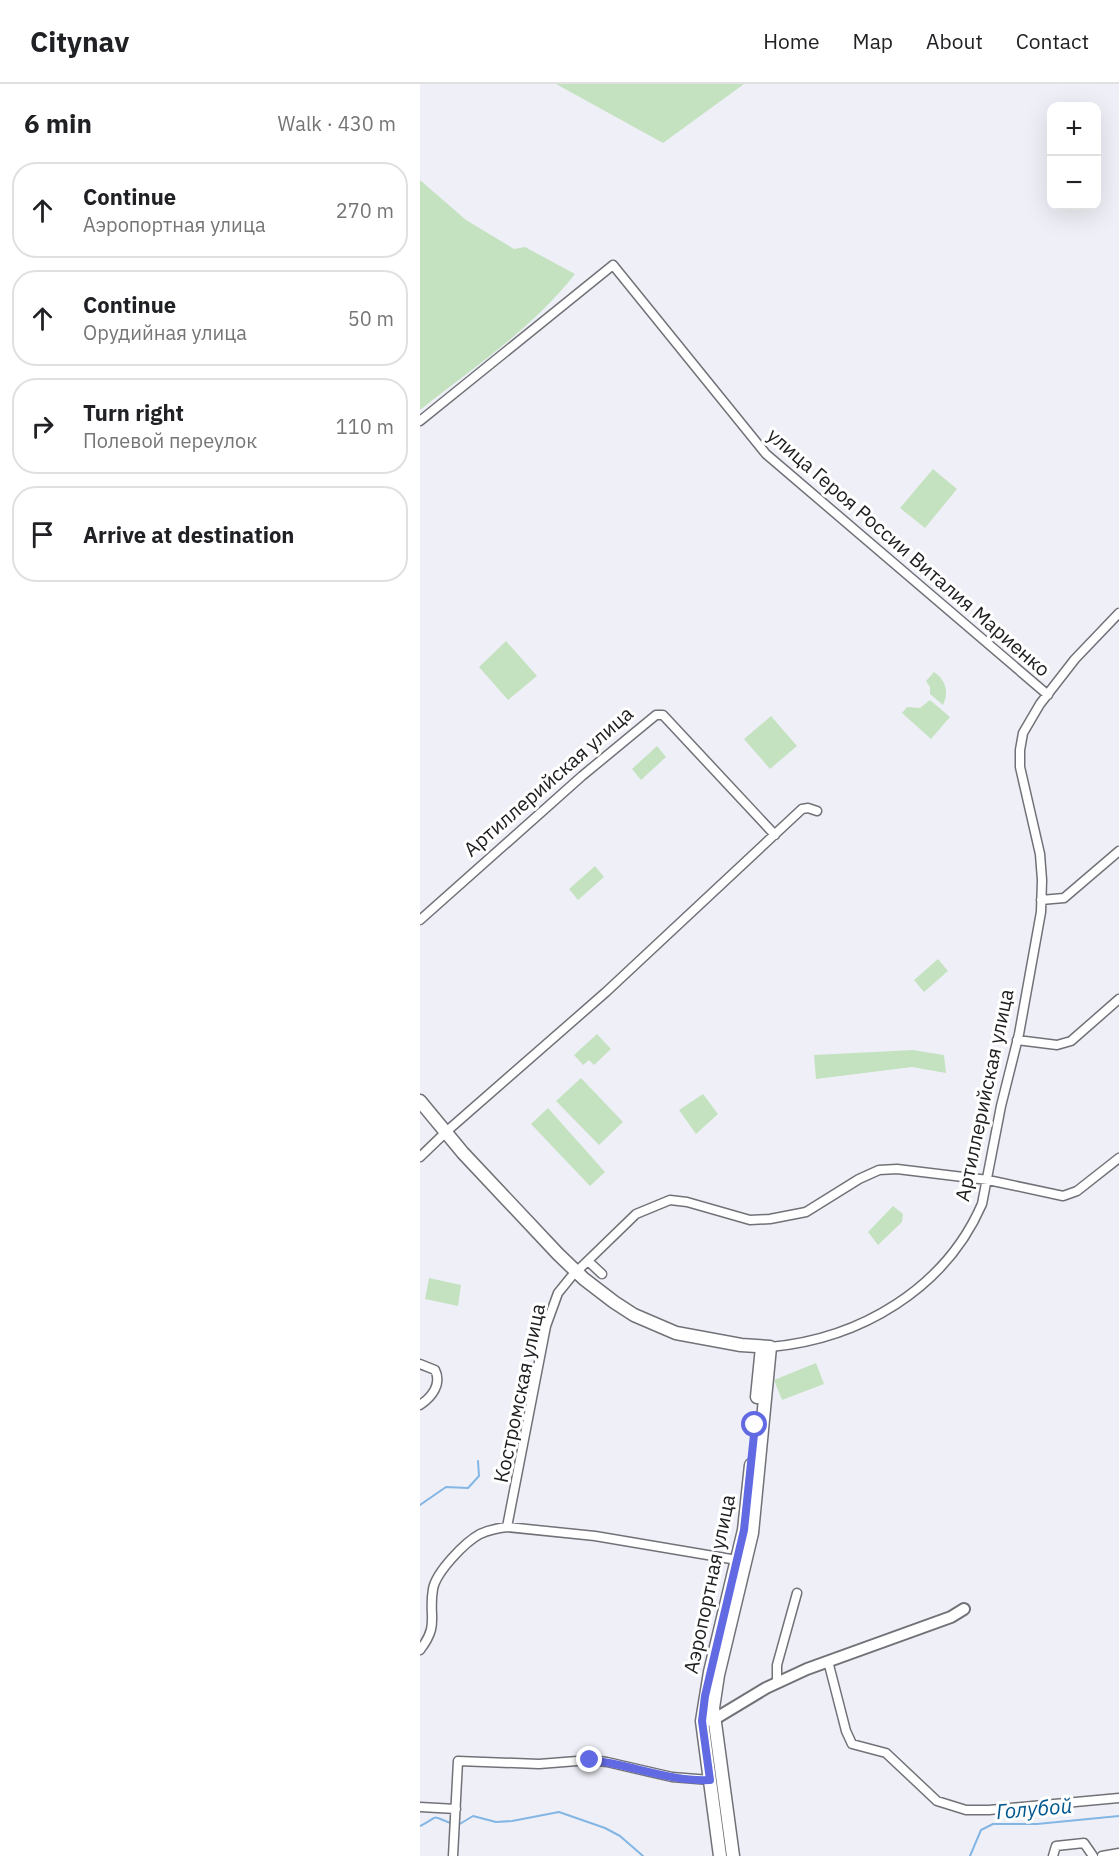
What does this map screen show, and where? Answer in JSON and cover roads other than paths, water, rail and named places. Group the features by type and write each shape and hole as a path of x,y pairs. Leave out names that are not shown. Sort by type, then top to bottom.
{"main road":[{"name":"Артиллерийская улица","path":"420,1101 463,1153 576,1272 614,1302 634,1315 666,1329 699,1338 766,1347"},
{"name":"Аэропортная улица","path":"708,1720 710,1672 737,1560 747,1501 766,1347"},
{"name":"Аэропортная улица","path":"708,1720 713,1708 718,1675 752,1533 766,1347"},
{"path":"708,1720 710,1780 720,1856"},
{"path":"708,1720 733,1856"}],"street":[{"name":"улица Героя России Виталия Мариенко","path":"420,421 613,265 766,454 1048,695"},
{"name":"Артиллерийская улица","path":"766,1347 820,1339 885,1313 908,1297 945,1262 968,1233 982,1204 1037,940 1041,900 1040,854 1020,767 1023,733 1031,718 1075,659 1119,613"},
{"name":"Артиллерийская улица","path":"420,920 582,776 656,715 663,715 775,835"},
{"path":"420,1157 696,909 802,809 818,811"},
{"path":"1041,900 1064,898 1119,851"},
{"path":"1017,1040 1057,1046 1071,1041 1119,999"},
{"name":"Костромская улица","path":"507,1527 546,1326 558,1293 576,1272 636,1214 670,1200 687,1202 750,1220 770,1219 806,1212 859,1179 879,1170 909,1170 988,1180 1063,1196 1077,1191 1119,1158"},
{"path":"588,1262 602,1274"},
{"path":"420,1364 435,1370 438,1376 437,1386 420,1405"},
{"path":"420,1650 430,1637 434,1624 432,1598 434,1586 440,1574 468,1543 493,1529 507,1527 595,1536 737,1560"},
{"path":"777,1682 777,1665 797,1593"},
{"path":"708,1720 777,1682 828,1661 951,1617 964,1609"},
{"path":"828,1661 846,1731 852,1744 885,1753 937,1801 966,1810 989,1810 1119,1798"},
{"path":"453,1856 458,1761 539,1764 590,1760 672,1777 710,1780"},
{"path":"420,1807 455,1813"},
{"path":"1053,1856 1056,1846 1084,1843 1093,1856"},
{"path":"1102,1856 1119,1853"}],"waterway":[{"path":"420,1505 446,1487 468,1488 479,1476 478,1461"},
{"name":"Голубой","path":"458,1825 473,1816 496,1822 559,1812 605,1828 620,1836 643,1856"},
{"name":"Голубой","path":"970,1856 981,1830 993,1824 1037,1824 1119,1816"},
{"name":"Голубой","path":"420,1826 435,1817 453,1824"}]}
